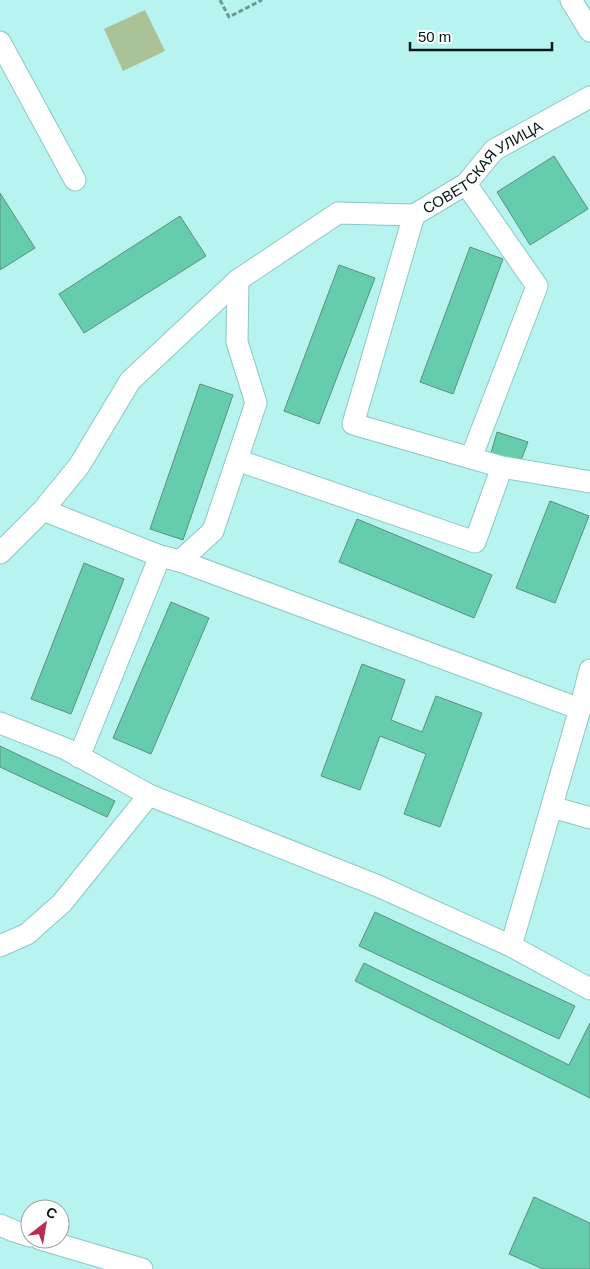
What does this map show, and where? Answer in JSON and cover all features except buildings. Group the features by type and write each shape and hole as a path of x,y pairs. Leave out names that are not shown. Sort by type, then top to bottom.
{"street":[{"path":"571,0 590,31"},
{"path":"0,42 75,180"},
{"name":"СОВЕТСКАЯ УЛИЦА","path":"0,553 43,510 78,466 130,381 238,280 338,213 414,215 466,184 494,150 590,97"},
{"path":"466,184 537,286 470,458"},
{"path":"414,215 353,424 502,467 590,482"},
{"path":"79,757 170,559 213,531 256,403 237,342 238,280"},
{"path":"237,460 475,542 502,467"},
{"path":"43,510 170,559 580,709"},
{"path":"511,946 590,670"},
{"path":"0,722 66,749 149,795 378,886 511,946 590,989"},
{"path":"0,946 27,934 62,903 149,795"},
{"path":"552,807 590,818"},
{"path":"0,1225 20,1234"},
{"path":"70,1248 142,1269"}],"path":[{"path":"220,0 229,17 262,0"}],"green space":[{"path":"145,10 165,51 123,71 104,29"}]}
